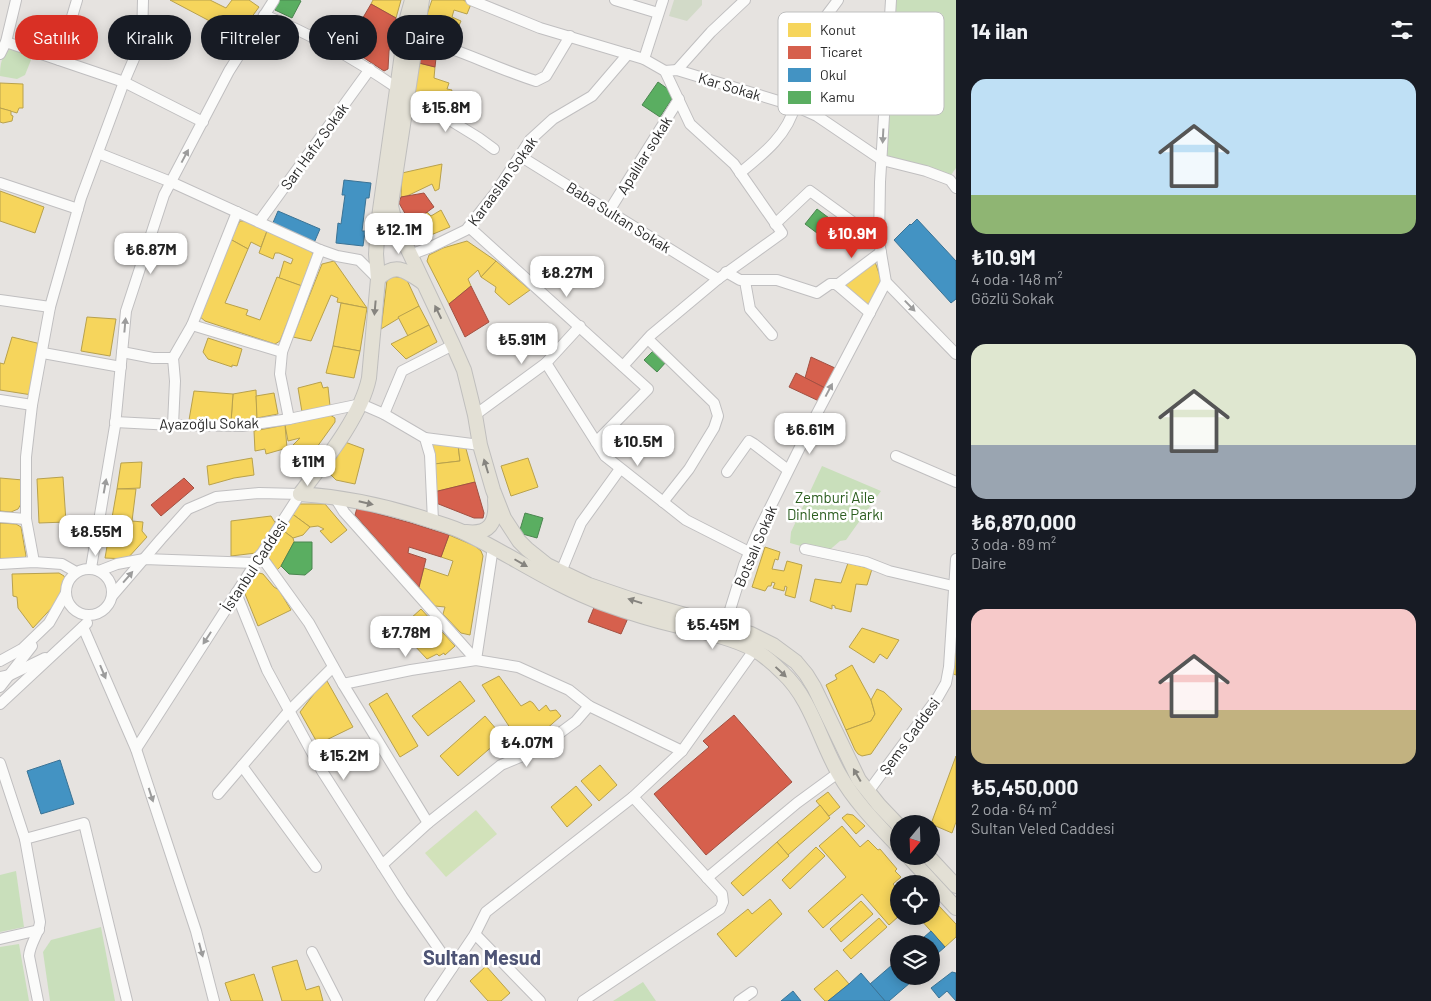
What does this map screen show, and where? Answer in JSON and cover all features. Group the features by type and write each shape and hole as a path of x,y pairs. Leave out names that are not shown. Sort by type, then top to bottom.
{"main road":[{"name":"İstanbul Caddesi","path":"300,494 323,463 366,393 378,279 376,239 407,18 412,0"},
{"path":"419,15 422,0"},
{"path":"412,60 392,197 395,222 464,370 480,445 504,518 519,541 536,556 561,572 617,595 725,626 758,644 786,654 806,674 850,763 868,792 890,816"},
{"path":"378,279 385,272 393,268 402,270 422,282"},
{"path":"323,463 321,479 324,486 334,496"},
{"path":"462,531 482,532 492,523 495,506 494,490"},
{"path":"300,494 334,496 433,521 462,531 548,579 587,597 645,618 758,644 772,663 794,684 838,773 858,803 890,837"},
{"path":"916,865 956,908"},
{"path":"936,865 956,886"}],"street":[{"path":"0,54 6,42 16,0"},
{"path":"72,15 77,0"},
{"path":"34,562 26,519 26,457 32,405 50,307 78,210 124,82 142,40 143,0"},
{"path":"264,15 274,0"},
{"path":"471,0 540,28 644,59 665,72 690,124 734,164 782,233 722,275 648,339 623,366"},
{"path":"615,0 658,13"},
{"path":"644,59 663,0"},
{"path":"677,70 745,0"},
{"path":"830,12 838,0"},
{"path":"299,30 370,69 397,88"},
{"path":"463,52 517,75 536,81 546,76 570,36"},
{"path":"6,42 15,45"},
{"name":"Karaaslan Sokak","path":"410,255 466,230 496,192 530,140 552,119 592,96 628,54"},
{"path":"59,60 124,82 203,122"},
{"path":"95,570 115,422 126,311 164,195 235,60"},
{"name":"Sarı Hafız Sokak","path":"259,222 370,69"},
{"name":"Kar Sokak","path":"665,72 677,70 778,101"},
{"name":"Apalılar sokak","path":"609,211 679,100"},
{"path":"406,103 440,114 494,149"},
{"path":"740,173 776,141 789,123 792,115"},
{"name":"Kar Sokak","path":"815,115 882,160"},
{"path":"885,115 879,241 886,282 956,354"},
{"path":"98,153 171,182 320,250 337,256 359,260 378,279"},
{"name":"Baba Sultan Sokak","path":"520,156 609,211 722,275 744,280"},
{"path":"882,160 954,180"},
{"path":"0,183 78,210"},
{"path":"775,224 810,191 879,241"},
{"path":"173,425 175,381 173,358 192,325 236,212"},
{"path":"469,227 648,389 596,442"},
{"path":"289,419 280,374 282,352 320,250"},
{"path":"838,285 881,252"},
{"path":"772,335 750,309 744,280 778,280 817,293 830,284 836,284 870,313"},
{"name":"Botsalı Sokak","path":"725,626 749,552 788,470 886,282"},
{"path":"0,300 50,307"},
{"path":"192,325 282,352"},
{"path":"475,415 546,363 580,326"},
{"path":"648,339 714,403 718,416 714,428 689,469 663,502"},
{"path":"384,414 402,371 453,345"},
{"path":"122,352 153,358 173,358"},
{"path":"43,353 121,367"},
{"path":"546,363 605,456 686,520 749,552"},
{"path":"0,400 32,405"},
{"path":"361,404 384,414 425,438 480,445"},
{"name":"Ayazoğlu Sokak","path":"115,422 242,426 289,419 361,404"},
{"path":"425,438 430,455 433,521"},
{"path":"727,472 749,441 788,470"},
{"path":"896,456 956,482"},
{"path":"561,572 581,523 620,469"},
{"path":"0,704 109,603 112,596 188,510 216,497 259,493 300,494"},
{"name":"İstanbul Caddesi","path":"136,749 300,494"},
{"path":"334,496 351,520 476,660"},
{"path":"0,517 26,519"},
{"path":"476,660 493,547"},
{"path":"805,549 866,562 954,591"},
{"path":"98,613 91,615 77,612 71,607 66,593 66,585 76,572 83,569 95,570 144,559 258,559 309,623 392,767 428,822"},
{"name":"Şems Caddesi","path":"868,792 946,684 949,667 956,559"},
{"path":"0,564 34,562 62,564 76,572"},
{"path":"95,570 105,575 110,582 112,596"},
{"path":"0,687 5,676 48,623 66,593"},
{"path":"236,593 267,670 322,770 382,865 452,968"},
{"path":"0,661 22,649 48,623"},
{"path":"83,627 136,749 196,931 214,1001"},
{"path":"430,1001 475,934 486,912 633,797 682,751 758,644"},
{"path":"5,676 55,654"},
{"path":"343,684 411,670 476,660 518,667 569,690 590,706 682,751"},
{"path":"218,794 290,711 333,667"},
{"path":"382,865 428,822 501,765 537,750 576,722 590,706"},
{"path":"0,762 25,839 40,922 39,930 30,949 29,956 38,1001"},
{"path":"242,766 316,868"},
{"path":"707,878 797,803 838,773"},
{"path":"583,1001 720,909 723,902 722,894 633,797"},
{"path":"25,839 84,823 127,1001"},
{"path":"0,939 39,930"},
{"path":"475,934 540,1001"},
{"path":"312,952 337,1001"},
{"path":"740,1001 752,992"}],"green space":[{"path":"674,0 702,0 702,5 687,21 669,16"},
{"path":"895,0 956,0 956,168 951,175 886,155 888,115 944,115 944,12 894,12"},
{"path":"10,49 15,50 15,60 31,60 25,75 17,79 0,76 0,68 5,55"},
{"name":"Zemburi Aile Dinlenme Parkı","path":"822,466 881,491 846,540 840,541 826,553 790,543 791,532"},
{"path":"476,810 497,834 446,877 425,853"},
{"path":"16,871 24,927 0,932 0,875"},
{"path":"101,927 115,1001 50,1001 43,952 51,940"},
{"path":"19,944 29,1001 0,1001 0,947"},
{"path":"643,982 656,1001 613,1001"}],"building: Konut":[{"path":"170,0 210,0 226,8 232,0 249,0 259,7 253,15 201,16"},
{"path":"373,0 401,0 397,15 391,15 371,4"},
{"path":"432,0 463,0 471,4 467,14 454,10 453,15 427,15"},
{"path":"419,63 435,67 434,78 449,83 447,89 452,90 445,111 414,93"},
{"path":"0,83 23,84 23,108 19,108 17,113 0,108"},
{"path":"0,108 11,111 12,121 0,122"},
{"path":"442,164 439,189 435,191 432,184 401,197 402,173"},
{"path":"0,191 44,207 35,233 0,221"},
{"path":"441,210 450,227 419,240 411,224 427,212 431,216"},
{"path":"240,221 247,221 267,231 261,247 251,242 248,249 230,239"},
{"path":"267,231 309,249 314,255 302,286 279,278 284,261 291,264 293,259 275,253 273,259 259,253"},
{"path":"230,239 248,249 225,303 248,310 246,315 260,320 277,277 302,286 280,341 275,344 205,321 199,316"},
{"path":"467,241 496,261 481,277 478,270 468,279 471,286 449,304 427,261 429,255 443,248"},
{"path":"874,259 881,279 880,286 869,306 864,305 844,284"},
{"path":"334,261 367,308 337,302 338,298 331,295 311,341 293,337 322,264"},
{"path":"496,261 530,290 509,305 495,292 496,287 481,277"},
{"path":"389,276 406,278 419,306 381,329 387,280"},
{"path":"341,303 367,308 360,351 333,346"},
{"path":"419,306 429,325 408,336 398,317"},
{"path":"87,317 116,319 110,356 81,351"},
{"path":"429,325 437,342 406,359 391,344"},
{"path":"12,337 41,344 32,395 0,390 0,363 4,364"},
{"path":"208,338 242,349 237,366 232,365 232,367 208,359 203,352"},
{"path":"333,346 360,351 354,378 326,373"},
{"path":"321,382 323,388 328,387 330,406 302,412 298,388"},
{"path":"256,390 257,418 231,422 233,394"},
{"path":"194,391 233,394 231,422 189,420"},
{"path":"274,393 278,414 257,418 256,396"},
{"path":"330,415 335,418 335,422 304,465 282,462 289,449 300,438 288,441 285,425"},
{"path":"285,425 287,448 266,454 265,449 255,451 254,431"},
{"path":"430,441 458,445 460,461 434,464"},
{"path":"345,442 364,449 355,484 336,480 329,473 329,468"},
{"path":"458,445 465,445 475,482 434,492 434,464 460,461"},
{"path":"252,458 254,475 209,485 207,466"},
{"path":"528,458 538,487 511,496 501,466"},
{"path":"142,462 140,488 117,489 121,463"},
{"path":"63,477 66,522 39,523 37,479"},
{"path":"0,478 23,480 21,504 18,509 11,512 0,511"},
{"path":"117,489 136,489 132,521 143,522 142,531 147,537 127,559 105,558"},
{"path":"299,504 325,504 347,530 331,543 320,531 324,529 318,526 310,527 291,513"},
{"path":"291,513 310,527 303,535 293,538 281,529"},
{"path":"271,516 276,524 256,553 231,556 231,521"},
{"path":"0,523 16,524 21,527 26,556 22,560 0,561"},
{"path":"281,529 293,538 294,542 277,570 267,555"},
{"path":"449,535 475,546 481,551 483,556 470,635 461,633 443,614 445,607 435,606 419,587 424,568 448,576 453,561 441,557"},
{"path":"765,547 780,552 778,560 775,559 772,569 784,571 787,561 802,565 795,598 785,595 787,587 785,586 784,591 773,588 775,583 772,582 771,586 768,586 765,591 752,587"},
{"path":"848,563 872,569 867,585 856,584 851,612 835,608 832,605 832,609 810,601 815,579 841,583"},
{"path":"255,572 263,574 279,590 291,610 258,626 243,589"},
{"path":"59,573 64,576 66,585 58,601 33,628 18,608 17,597 13,596 12,574"},
{"path":"421,609 455,646 445,655 444,653 439,656 437,654 427,659 399,629"},
{"path":"862,628 899,640 887,659 880,654 874,663 849,647"},
{"path":"956,651 956,675 951,673"},
{"path":"852,665 871,700 875,714 871,721 846,730 826,685 837,679 835,675"},
{"path":"499,676 521,706 530,701 539,711 546,705 550,711 556,710 561,716 528,745 520,743 482,685"},
{"path":"327,681 353,727 318,744 300,712 317,690"},
{"path":"460,681 475,701 428,736 412,716"},
{"path":"877,689 884,692 902,709 871,754 862,756 855,750 846,730 871,721 875,714 871,700"},
{"path":"387,693 418,746 400,757 369,704"},
{"path":"485,716 503,737 458,776 440,756"},
{"path":"956,756 956,822 952,833 940,828 940,815 934,815"},
{"path":"600,765 617,785 599,801 581,781"},
{"path":"576,786 592,805 567,827 551,807"},
{"path":"828,792 840,807 829,816 816,801"},
{"path":"820,805 830,818 788,855 777,842"},
{"path":"847,814 853,815 865,826 856,834 842,818"},
{"path":"842,826 860,847 868,840 878,850 880,849 890,861 890,865 894,865 897,869 895,871 899,875 890,875 889,925 862,894 823,928 808,911 846,877 819,846"},
{"path":"777,842 789,856 743,896 731,883"},
{"path":"816,847 825,856 790,889 782,880"},
{"path":"770,899 782,914 736,957 717,934 748,909 752,914"},
{"path":"861,901 873,914 841,942 830,929"},
{"path":"940,907 956,924 956,937 945,947 940,941 940,935 934,935 925,925 940,925"},
{"path":"879,918 887,927 851,959 843,950"},
{"path":"297,960 306,990 319,986 323,1001 282,1001 272,967"},
{"path":"486,966 510,993 501,1001 488,1001 470,981"},
{"path":"837,970 849,984 828,1001 825,1001 814,989"},
{"path":"254,974 263,1001 231,1001 225,983"}],"building: Ticaret":[{"path":"371,4 391,15 387,15 388,69 384,71 367,60 377,60 377,15 365,15"},
{"path":"419,60 436,60 435,67 419,63"},
{"path":"424,193 434,207 411,224 399,203 401,197"},
{"path":"471,286 489,322 465,337 449,304"},
{"path":"811,357 835,368 825,388 805,378"},
{"path":"796,373 825,388 819,401 789,387"},
{"path":"184,478 194,488 161,516 151,505"},
{"path":"475,482 484,513 483,518 474,518 436,503 434,492"},
{"path":"357,508 449,535 441,557 409,547 408,553 426,559 419,587 355,515"},
{"path":"595,605 628,618 621,634 588,622"},
{"path":"734,715 792,782 706,855 654,794 709,747 703,741"}],"building: Okul":[{"path":"344,180 371,183 369,198 366,198 362,231 365,231 363,246 336,243 338,223 341,224 345,195 342,195"},
{"path":"278,211 320,229 314,243 272,225"},
{"path":"917,219 956,261 956,299 951,303 894,240"},
{"path":"60,760 74,804 41,814 27,771"},
{"path":"931,931 934,935 926,935"},
{"path":"940,941 945,947 940,951"},
{"path":"890,967 890,985 908,985 889,1001 885,1001 870,984"},
{"path":"952,972 956,973 956,1001 947,991 939,998 931,988 935,985 940,985 940,981"},
{"path":"861,973 885,1001 828,1001 849,984"},
{"path":"793,991 801,1001 781,1001"}],"building: Kamu":[{"path":"277,0 301,1 294,15 286,15 275,10"},
{"path":"658,82 675,94 660,117 642,105"},
{"path":"817,209 833,221 821,236 805,224"},
{"path":"654,350 667,361 657,372 644,360"},
{"path":"525,513 543,518 537,538 519,533"},
{"path":"294,542 312,542 312,569 305,575 289,574 281,566"}],"district":[{"name":"Sultan Mesud","path":"482,957"}]}
